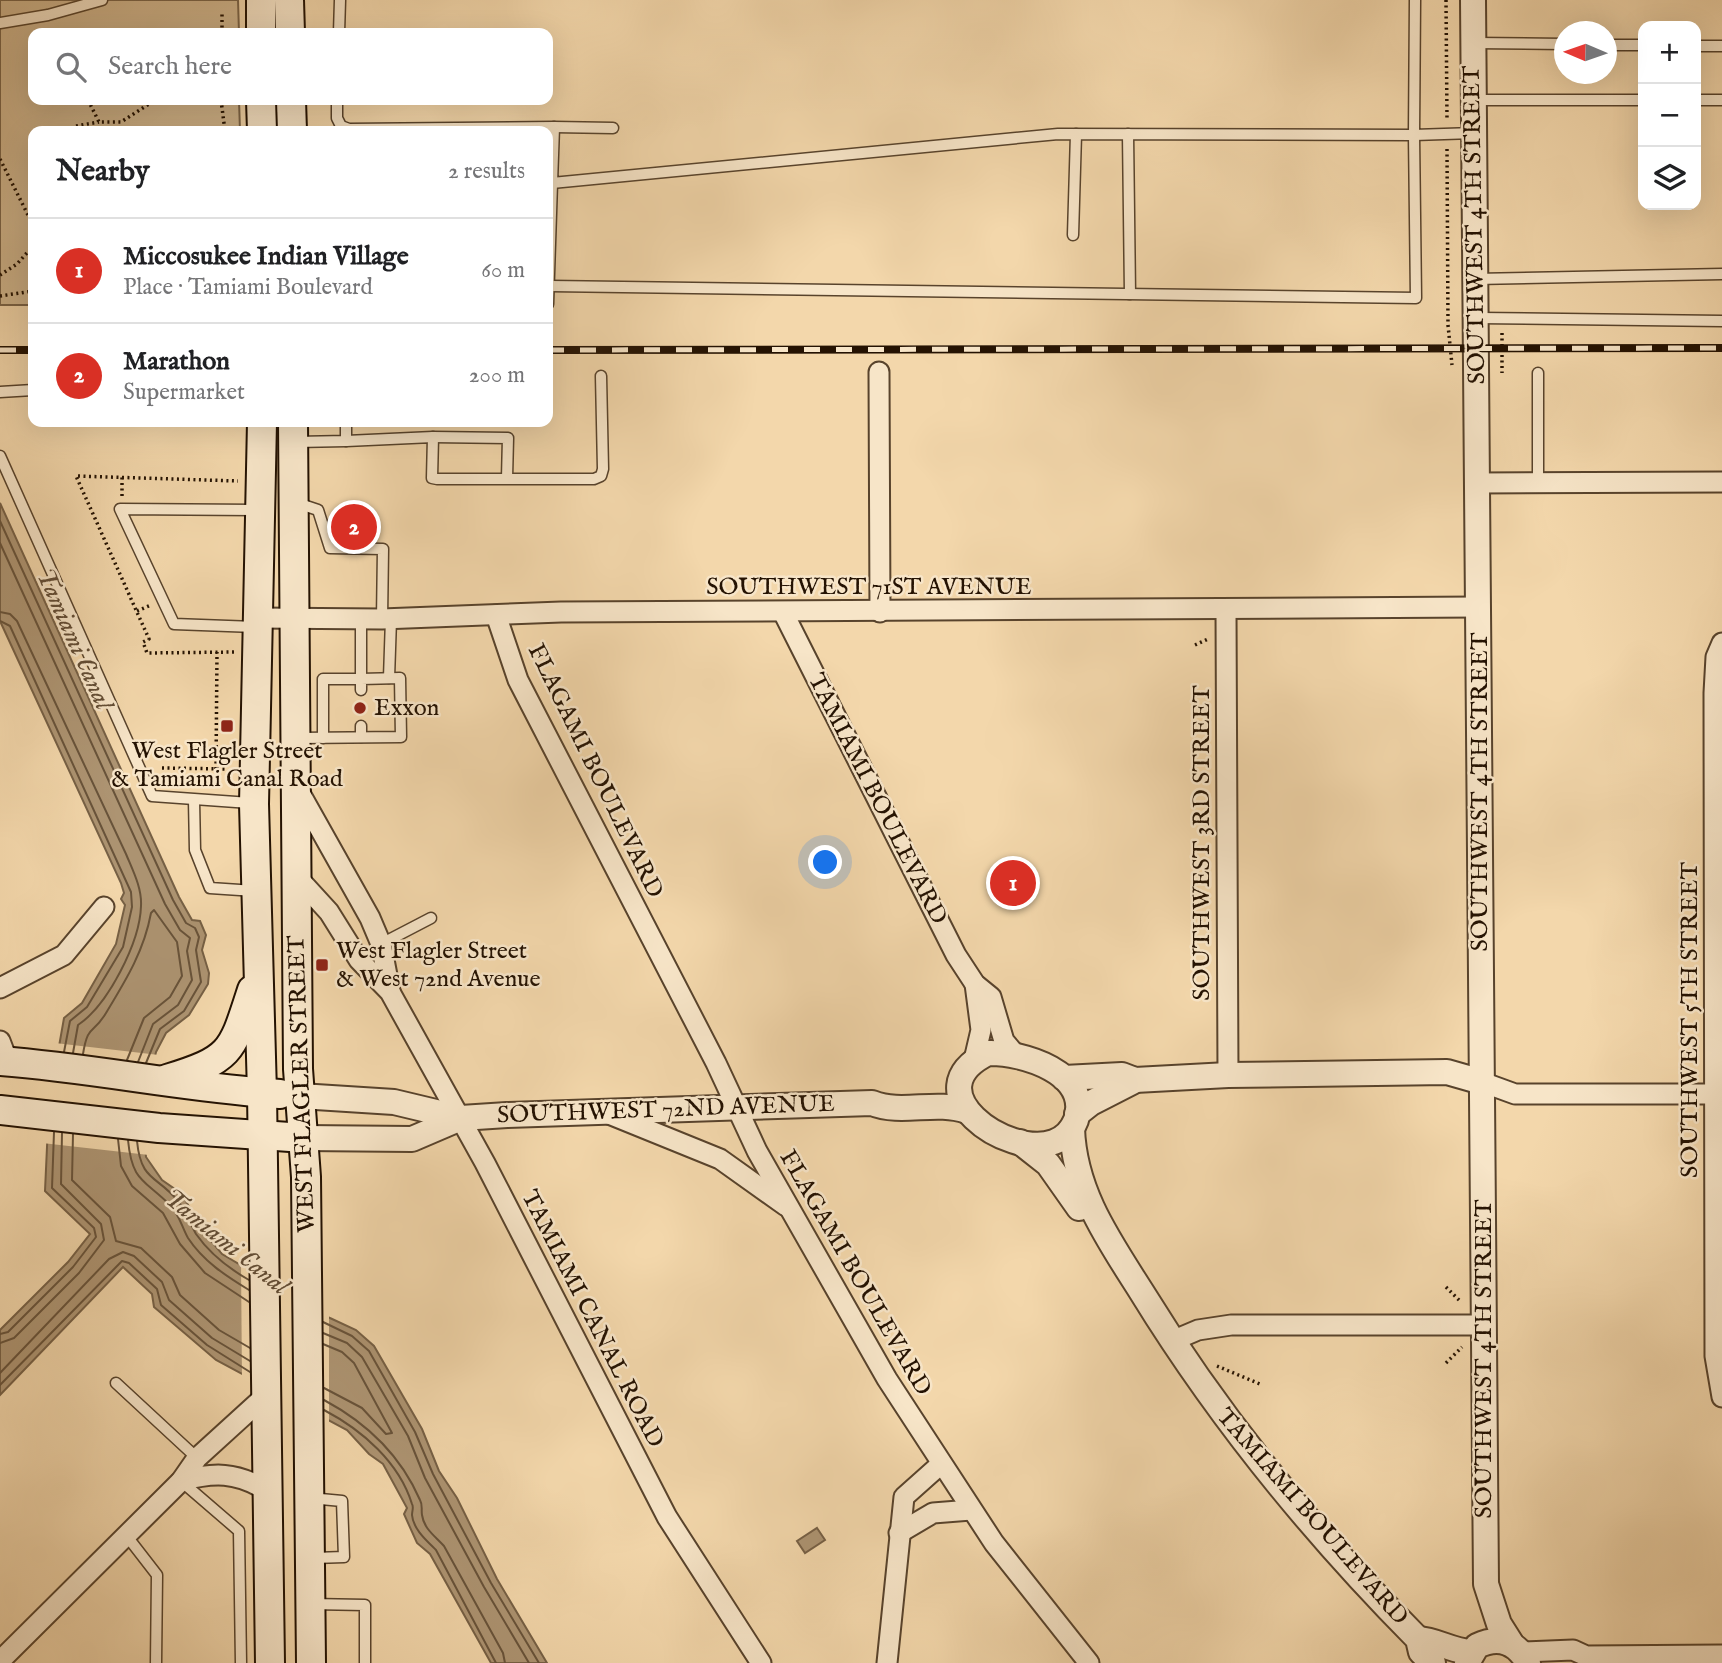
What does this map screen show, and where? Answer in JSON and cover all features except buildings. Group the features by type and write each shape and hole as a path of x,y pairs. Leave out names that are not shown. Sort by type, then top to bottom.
{"main road":[{"path":"261,0 261,28"},
{"path":"289,0 290,28"},
{"path":"261,105 262,126"},
{"path":"291,105 292,126"},
{"name":"WEST FLAGLER STREET","path":"262,427 254,804 262,1093 264,1397 270,1663"},
{"name":"WEST FLAGLER STREET","path":"293,432 300,1096 307,1223 310,1604 313,1658"},
{"path":"164,1080 204,1068 230,1049 259,970"},
{"path":"3,1055 38,1065 164,1080 217,1090 300,1096"},
{"path":"0,1110 159,1128 304,1138"}],"street":[{"name":"SOUTHWEST 4TH STREET","path":"1473,0 1486,1584 1499,1624 1520,1653"},
{"path":"879,372 880,612"},
{"path":"1478,483 1722,482"},
{"name":"SOUTHWEST 71ST AVENUE","path":"258,623 293,618 387,619 496,615 1479,607"},
{"name":"SOUTHWEST 3RD STREET","path":"1226,611 1228,1075"},
{"name":"TAMIAMI BOULEVARD","path":"783,612 906,859 975,984 981,1030 968,1067"},
{"name":"FLAGAMI BOULEVARD","path":"496,615 518,680 789,1209 900,1401 971,1510 1013,1569 1089,1663"},
{"name":"SOUTHWEST 5TH STREET","path":"1722,643 1716,657 1714,692 1715,1356 1722,1397"},
{"name":"TAMIAMI CANAL ROAD","path":"295,784 345,869 381,944 390,992"},
{"name":"TAMIAMI CANAL ROAD","path":"297,877 329,912 359,960 390,992 461,1118 667,1517 761,1663"},
{"path":"0,988 64,955 104,907"},
{"name":"TAMIAMI BOULEVARD","path":"975,984 991,997 1004,1041 1015,1054"},
{"path":"1074,1121 1075,1092 1063,1078 1034,1061 1015,1054 988,1053 968,1067 959,1094 967,1111 993,1131 1019,1142 1048,1144 1060,1140 1091,1103 1135,1080"},
{"name":"SOUTHWEST 72ND AVENUE","path":"872,1103 887,1094 935,1088 968,1067"},
{"path":"1063,1078 1122,1075 1135,1080 1228,1075 1447,1072 1515,1094 1715,1094"},
{"name":"SOUTHWEST 72ND AVENUE","path":"300,1096 394,1102 461,1118 872,1103 888,1109 939,1104 967,1111"},
{"path":"605,1112 720,1159 789,1209"},
{"name":"SOUTHWEST 72ND AVENUE","path":"304,1138 412,1139 461,1118"},
{"name":"TAMIAMI BOULEVARD","path":"1074,1121 1074,1164 1095,1217 1172,1341 1270,1476 1418,1639 1421,1652 1433,1663"},
{"name":"TAMIAMI BOULEVARD","path":"1019,1142 1048,1164 1080,1209 1095,1217"},
{"path":"1172,1341 1198,1329 1231,1325 1484,1325"},
{"path":"0,1661 181,1481 197,1458 264,1397"},
{"path":"887,1663 904,1497 941,1464"},
{"path":"181,1481 205,1474 227,1474 249,1480 266,1490"},
{"path":"899,1533 933,1513 971,1510"},
{"name":"SOUTHWEST 4TH STREET","path":"1472,1654 1480,1596 1486,1584"},
{"name":"TAMIAMI BOULEVARD","path":"1418,1639 1432,1640 1450,1650 1472,1654 1497,1641 1520,1653"},
{"path":"1520,1653 1573,1650 1579,1660 1722,1655"}],"lane":[{"path":"0,23 48,15 102,0"},
{"path":"339,28 340,0"},
{"path":"553,286 1416,298 1415,0"},
{"path":"1473,43 1554,44"},
{"path":"1617,45 1638,45"},
{"path":"1701,46 1722,46"},
{"path":"1474,100 1638,100"},
{"path":"1701,100 1722,100"},
{"path":"337,105 337,118 341,126"},
{"path":"553,141 554,127 613,128"},
{"path":"553,183 1076,134 1475,133"},
{"path":"1073,235 1076,134"},
{"path":"1128,134 1130,294"},
{"path":"1475,278 1722,274"},
{"path":"1476,317 1722,321"},
{"path":"1538,373 1538,481"},
{"path":"433,438 432,478 594,479 601,476 601,376"},
{"path":"0,392 28,390"},
{"path":"346,427 346,441"},
{"path":"293,432 346,441 508,438 507,478"},
{"path":"0,456 152,796 254,804"},
{"path":"293,503 305,503 318,510 330,548 383,549 389,678"},
{"path":"258,623 174,624 120,509 260,510"},
{"path":"361,618 361,685"},
{"path":"295,738 323,738 361,737 401,737 400,678 361,685 323,679 323,738"},
{"path":"361,726 361,737"},
{"path":"194,800 195,850 210,888 256,891"},
{"path":"381,944 431,918"},
{"path":"116,1383 197,1458"},
{"path":"181,1481 239,1531 241,1663"},
{"path":"127,1535 157,1575 156,1663"},
{"path":"310,1604 365,1605 365,1663"}],"path":[{"path":"1446,0 1448,325 1453,371"},
{"path":"222,14 222,28"},
{"path":"91,105 99,122"},
{"path":"76,126 121,122 147,105"},
{"path":"222,105 224,126"},
{"path":"0,159 28,215"},
{"path":"0,275 14,267 28,252"},
{"path":"0,296 28,292"},
{"path":"1501,318 1502,373"},
{"path":"122,477 122,488"},
{"path":"896,583 910,577"},
{"path":"1195,645 1208,639"},
{"path":"216,769 217,652"},
{"path":"162,768 226,769"},
{"path":"1446,1287 1463,1304"},
{"path":"1446,1363 1464,1345"},
{"path":"1209,1362 1260,1384"}],"shaded area":[{"path":"0,0 238,0 239,28 28,28 28,105 239,105 240,126 28,126 28,305 0,305"}],"water":[{"path":"0,503 179,897 192,920 200,921 206,935 202,950 209,973 208,984 189,1015 166,1033 156,1052 142,1111 146,1157 162,1180 182,1194 202,1230 222,1254 330,1318 356,1330 374,1346 422,1429 439,1471 457,1498 497,1579 547,1663 491,1663 430,1554 417,1543 404,1514 407,1508 383,1464 369,1454 347,1430 216,1360 154,1307 152,1294 123,1267 0,1395 0,1330 68,1262 90,1234 45,1191 49,1103 64,1018 82,1003 116,944 125,905 121,899 124,893 121,883 0,621"},
{"path":"817,1528 825,1540 805,1553 797,1541"}],"pier":[{"path":"55,1043 159,1055 145,1111 149,1155 42,1143"},
{"path":"241,1263 329,1313 329,1425 242,1379"}],"railway":[{"path":"553,350 1722,348"},
{"path":"0,350 28,350"}],"place":[{"name":"Marathon","path":"354,527"},
{"name":"Exxon","path":"360,708"},
{"name":"West Flagler Street & Tamiami Canal Road","path":"227,726"},
{"name":"Miccosukee Indian Village","path":"1013,883"},
{"name":"West Flagler Street & West 72nd Avenue","path":"322,965"}],"water label":[{"name":"Tamiami Canal","path":"74,639"},
{"name":"Tamiami Canal","path":"226,1242"}]}
